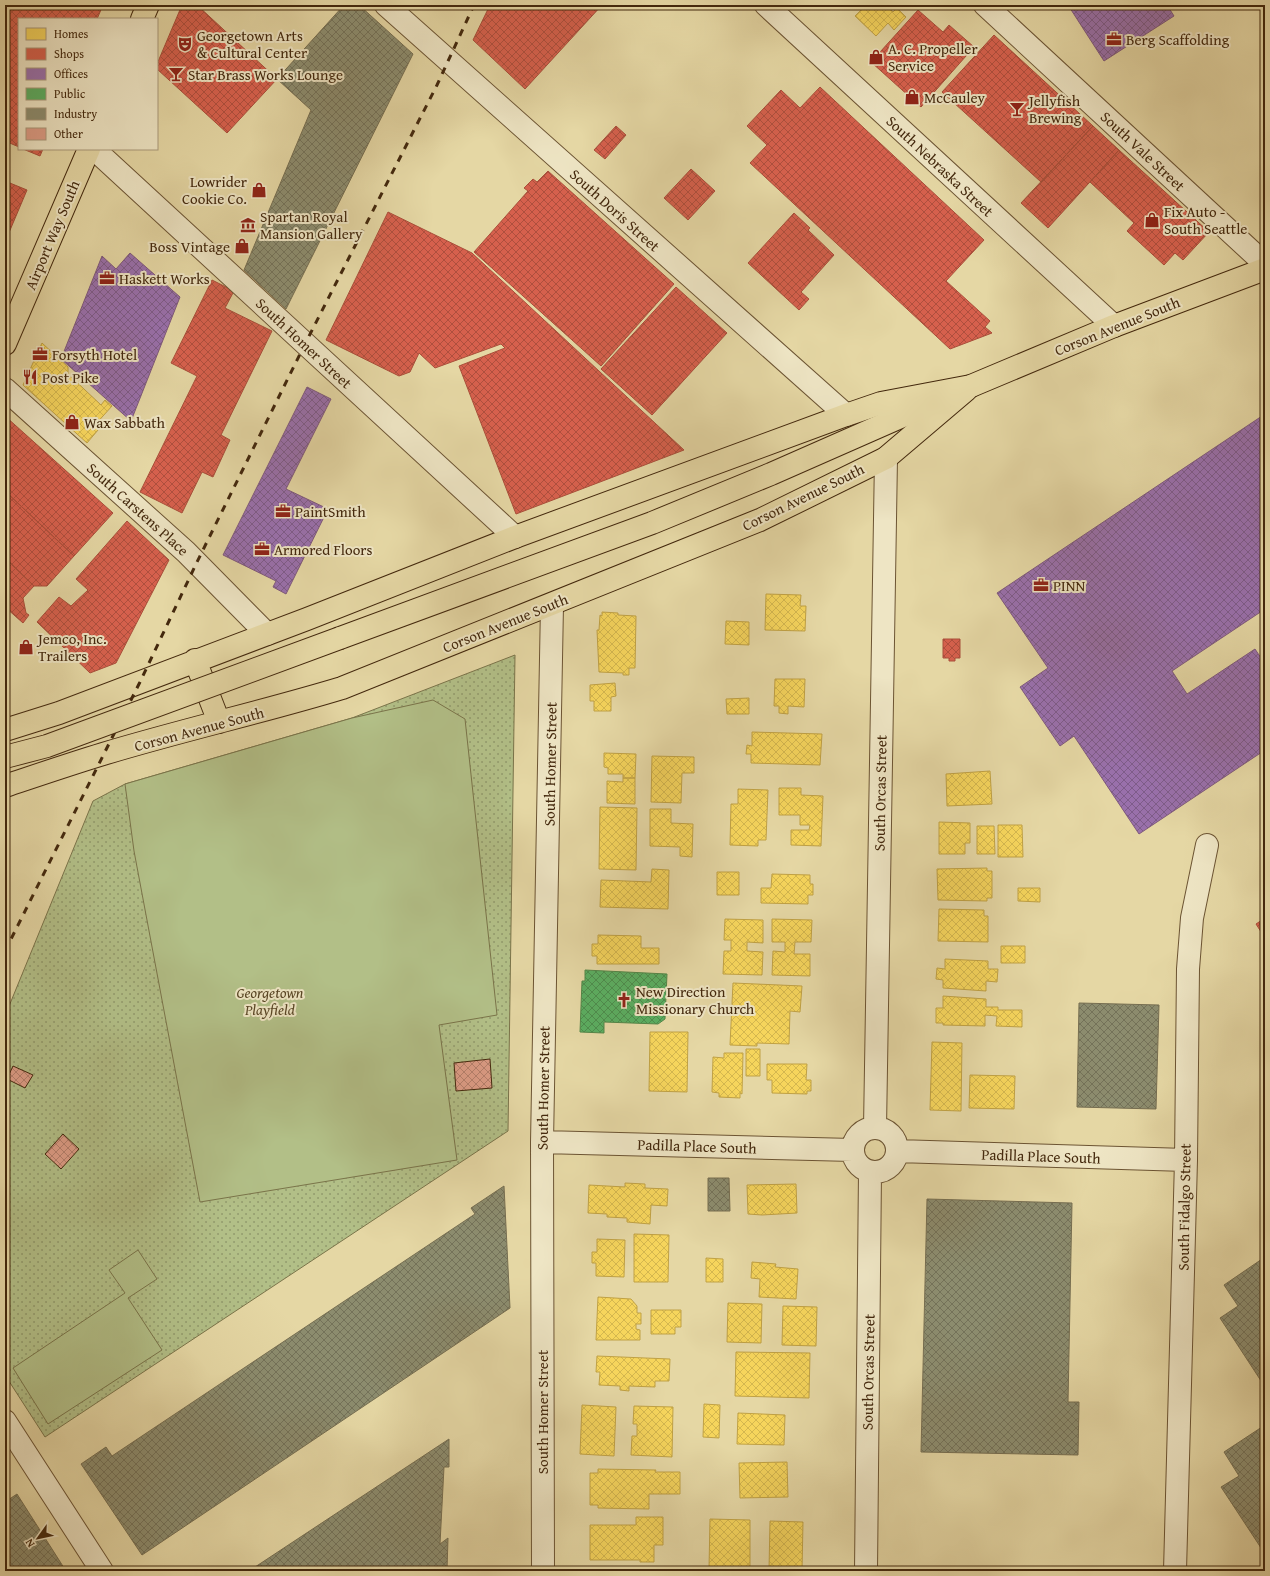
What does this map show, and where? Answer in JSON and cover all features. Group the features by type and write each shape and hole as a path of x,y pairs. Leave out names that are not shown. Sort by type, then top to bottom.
{"main road":[{"path":"142,18 148,5"},
{"name":"Airport Way South","path":"5,344 89,150"},
{"name":"Corson Avenue South","path":"5,730 66,710 267,634 515,537 846,415 881,403 971,386 1114,326 1265,269"},
{"path":"5,756 47,746 652,524 771,474 971,386"},
{"name":"Corson Avenue South","path":"5,786 103,754 219,722 272,710 342,688 552,605 760,520 886,458 971,386"},
{"path":"195,660 219,722"}],"street":[{"name":"South Doris Street","path":"386,5 846,415"},
{"name":"South Nebraska Street","path":"766,5 1114,326"},
{"name":"South Vale Street","path":"985,5 1265,264"},
{"name":"South Homer Street","path":"95,150 515,537"},
{"name":"South Carstens Place","path":"5,389 186,552 267,634"},
{"name":"South Orcas Street","path":"875,1128 886,458"},
{"name":"South Homer Street","path":"543,1571 542,1142 552,605"},
{"name":"South Fidalgo Street","path":"1174,1571 1186,1160 1188,969 1192,918 1207,845"},
{"path":"875,1128 885,1130 891,1134 895,1140 897,1151 895,1161 891,1166 877,1172 870,1172 858,1164 853,1150 858,1136 863,1131 875,1128"},
{"name":"Padilla Place South","path":"542,1142 853,1150"},
{"name":"Padilla Place South","path":"897,1151 1186,1160"},
{"name":"South Orcas Street","path":"866,1571 870,1172"},
{"path":"5,1421 102,1571"}],"green space":[{"name":"Georgetown Playfield","path":"515,655 508,1131 45,1437 5,1375 5,1016 93,801 125,784 352,718"},
{"path":"433,700 465,719 497,1015 439,1025 457,1160 200,1202 134,851 125,784 352,718"},
{"path":"138,1250 157,1279 128,1298 162,1350 48,1424 13,1368 125,1293 109,1270"}],"building: Homes":[{"path":"840,5 850,5 845,10"},
{"path":"866,5 886,5 893,12 897,8 906,17 894,30 888,23 876,36 855,16"},
{"path":"42,343 68,367 68,374 101,405 105,400 112,406 94,426 98,430 87,443 23,385"},
{"path":"766,594 801,595 800,606 806,606 805,631 765,630"},
{"path":"602,612 636,616 635,668 629,668 629,675 623,675 623,673 599,672 597,630 599,630 600,615 602,616"},
{"path":"726,621 749,622 749,645 725,644"},
{"path":"775,679 805,679 804,707 788,706 788,714 779,713 779,706 774,706"},
{"path":"615,683 616,696 611,697 611,711 594,711 594,701 590,701 590,685"},
{"path":"749,698 749,714 727,714 726,699"},
{"path":"752,732 822,734 820,765 751,763 751,754 746,754 747,745 752,746"},
{"path":"604,753 636,754 635,778 623,778 623,774 608,774 608,768 604,767"},
{"path":"652,756 694,757 694,773 682,773 681,803 651,802"},
{"path":"990,771 992,804 947,806 946,774"},
{"path":"623,778 635,778 635,804 607,803 607,781 623,782"},
{"path":"779,788 801,788 801,795 823,796 821,846 791,845 791,830 809,830 810,825 800,825 800,815 779,815"},
{"path":"738,789 768,790 766,840 758,840 758,846 730,845 731,804 738,804"},
{"path":"600,807 637,808 636,870 599,869"},
{"path":"650,809 671,809 671,823 693,824 692,857 680,856 680,847 650,846"},
{"path":"939,822 970,823 970,843 965,843 965,854 939,854"},
{"path":"998,825 1022,825 1023,857 998,857"},
{"path":"977,826 994,826 995,854 977,854"},
{"path":"987,868 987,871 992,871 992,898 987,898 987,901 938,900 937,869"},
{"path":"652,869 669,870 668,909 600,907 601,880 651,882"},
{"path":"717,872 739,872 739,895 717,895"},
{"path":"772,874 810,875 810,884 813,884 813,895 808,895 808,904 761,903 761,888 771,888"},
{"path":"1018,888 1040,888 1040,902 1018,901"},
{"path":"939,909 984,910 984,916 988,916 988,942 938,941"},
{"path":"725,919 763,920 763,943 747,942 747,951 763,952 762,975 723,974 724,951 731,951 731,940 724,940"},
{"path":"772,919 812,920 811,942 795,942 794,954 810,954 810,976 772,975 773,951 785,952 785,942 772,942"},
{"path":"598,935 641,936 641,948 659,948 659,964 597,964 597,956 592,956 592,944 598,944"},
{"path":"1001,946 1025,946 1025,963 1001,963"},
{"path":"945,959 988,961 988,969 998,969 997,982 986,981 986,991 943,988 943,980 936,979 937,968 945,969"},
{"path":"733,983 802,986 800,1012 790,1011 789,1044 757,1043 757,1046 730,1045"},
{"path":"943,996 986,999 986,1007 998,1007 998,1010 1022,1010 1022,1027 996,1026 997,1016 985,1015 985,1026 943,1025 943,1023 936,1023 936,1008 943,1008"},
{"path":"650,1032 688,1032 687,1092 649,1091"},
{"path":"932,1042 962,1043 961,1111 930,1110"},
{"path":"746,1049 760,1049 760,1076 746,1076"},
{"path":"724,1053 743,1053 742,1094 740,1093 740,1098 719,1097 719,1093 712,1092 713,1057 724,1058"},
{"path":"767,1064 807,1064 806,1080 811,1080 811,1091 807,1091 807,1094 772,1093 772,1080 767,1080"},
{"path":"970,1075 1015,1076 1014,1109 969,1108"},
{"path":"625,1183 645,1184 645,1188 668,1189 667,1206 651,1205 650,1224 627,1222 627,1218 607,1217 607,1214 588,1213 589,1185 625,1187"},
{"path":"796,1184 797,1213 762,1215 748,1214 747,1185"},
{"path":"634,1234 669,1235 668,1282 634,1282"},
{"path":"597,1239 625,1240 624,1277 596,1276 596,1263 592,1263 592,1252 597,1252"},
{"path":"706,1258 723,1259 723,1282 706,1282"},
{"path":"752,1262 776,1264 775,1267 798,1269 796,1299 759,1297 760,1279 751,1278"},
{"path":"598,1297 631,1299 637,1306 637,1313 641,1313 641,1324 636,1324 636,1329 640,1330 640,1340 596,1340"},
{"path":"728,1303 762,1304 761,1343 727,1342"},
{"path":"783,1306 817,1307 816,1346 782,1345"},
{"path":"651,1310 681,1310 681,1327 675,1327 675,1334 651,1334"},
{"path":"736,1352 810,1353 809,1398 735,1396"},
{"path":"597,1356 670,1359 669,1381 655,1381 655,1387 629,1386 629,1391 620,1390 620,1386 599,1385 600,1372 596,1372"},
{"path":"704,1404 720,1405 719,1438 703,1437"},
{"path":"582,1405 616,1407 614,1456 580,1454"},
{"path":"634,1406 673,1407 672,1457 631,1455 632,1436 637,1436 637,1424 633,1424"},
{"path":"738,1413 785,1415 784,1445 737,1444"},
{"path":"787,1462 788,1497 740,1498 739,1463"},
{"path":"598,1469 680,1472 680,1494 649,1494 649,1509 598,1508 598,1505 590,1505 590,1473 598,1473"},
{"path":"636,1517 663,1517 663,1545 654,1545 654,1562 640,1562 640,1560 590,1560 590,1525 636,1525"},
{"path":"710,1519 750,1520 750,1569 709,1569"},
{"path":"770,1521 803,1522 802,1571 769,1570"}],"building: Shops":[{"path":"5,5 103,5 97,18 18,18 18,147 5,141"},
{"path":"182,5 197,5 277,79 227,133 158,70 158,62"},
{"path":"490,5 602,5 525,89 473,40"},
{"path":"918,10 943,32 949,25 974,47 921,107 871,62"},
{"name":"Jellyfish Brewing","path":"994,35 1093,126 1041,182 942,92"},
{"path":"820,87 984,240 946,281 990,321 985,327 992,333 950,349 750,163 767,145 747,126 781,90 800,108"},
{"path":"616,126 626,135 605,159 594,150"},
{"path":"1093,126 1119,150 1048,228 1021,203"},
{"path":"25,150 43,150 40,156"},
{"path":"1119,150 1209,232 1183,260 1175,253 1164,265 1127,231 1134,223 1090,182"},
{"path":"691,169 715,191 688,220 664,198"},
{"path":"548,171 674,284 601,366 474,252 528,191 524,188 533,179 537,182"},
{"path":"5,181 27,190 5,242"},
{"path":"388,212 472,253 684,450 516,514 459,366 505,348 501,344 435,368 419,353 410,372 399,376 326,340"},
{"path":"794,213 810,228 808,230 834,255 801,292 809,299 799,310 748,263"},
{"path":"212,280 234,291 225,308 272,331 221,435 230,440 213,477 202,472 182,513 140,492 197,376 171,363"},
{"path":"676,287 727,333 652,415 601,369"},
{"path":"5,416 113,513 74,556 5,491"},
{"path":"5,491 74,556 47,586 34,586 5,558"},
{"path":"127,521 169,560 116,663 90,673 37,622 59,597 71,606 88,590 76,579"},
{"path":"5,558 34,586 23,598 26,613 29,615 23,623 5,607"},
{"path":"943,639 960,639 960,658 955,658 955,661 949,661 949,658 943,658"},
{"path":"1265,918 1265,938 1256,924"}],"building: Offices":[{"name":"Berg Scaffolding","path":"1068,5 1167,5 1174,16 1104,61"},
{"path":"130,253 180,297 131,421 61,359 102,256 116,269"},
{"path":"307,387 331,399 286,489 328,509 286,594 273,587 276,581 223,555"},
{"path":"1265,414 1265,609 1172,671 1187,694 1255,649 1265,664 1265,750 1139,834 1074,736 1060,746 1020,687 1048,668 997,593"}],"building: Public":[{"name":"New Direction Missionary Church","path":"585,970 667,974 665,1019 658,1024 604,1022 604,1033 580,1032 582,981 585,981"}],"building: Industry":[{"path":"344,5 359,5 413,54 286,309 244,270 311,110 277,79"},
{"path":"1079,1003 1159,1005 1156,1109 1077,1107"},
{"path":"708,1178 729,1178 730,1211 708,1211"},
{"path":"504,1186 510,1308 142,1555 81,1464 106,1447 112,1456 475,1214 471,1208"},
{"path":"927,1199 1072,1203 1068,1402 1079,1402 1078,1455 921,1452"},
{"path":"1265,1257 1265,1387 1220,1318 1238,1306 1224,1285"},
{"path":"1265,1425 1265,1554 1221,1487 1239,1476 1224,1452"},
{"path":"449,1439 449,1467 444,1467 440,1544 448,1538 447,1570 249,1571"},
{"path":"17,1494 66,1571 5,1571 5,1502"}],"building: Other":[{"path":"490,1059 492,1088 456,1091 454,1063"},
{"path":"13,1066 33,1075 25,1088 7,1079"},
{"path":"63,1134 79,1149 61,1169 45,1154"}],"railway":[{"path":"5,951 140,682 197,562 305,344 437,85 474,5"}],"place":[{"name":"Berg Scaffolding","path":"1114,39"},
{"name":"Georgetown Arts & Cultural Center","path":"185,44"},
{"name":"A. C. Propeller Service","path":"876,57"},
{"name":"Star Brass Works Lounge","path":"176,74"},
{"name":"McCauley","path":"912,97"},
{"name":"Jellyfish Brewing","path":"1017,109"},
{"name":"Lowrider Cookie Co.","path":"259,190"},
{"name":"Fix Auto - South Seattle","path":"1152,220"},
{"name":"Spartan Royal Mansion Gallery","path":"248,225"},
{"name":"Boss Vintage","path":"242,246"},
{"name":"Haskett Works","path":"107,278"},
{"name":"Forsyth Hotel","path":"40,354"},
{"name":"Post Pike","path":"30,377"},
{"name":"Wax Sabbath","path":"72,422"},
{"name":"PaintSmith","path":"283,511"},
{"name":"Armored Floors","path":"262,549"},
{"name":"PINN","path":"1041,585"},
{"name":"Jemco, Inc. Trailers","path":"26,647"},
{"name":"New Direction Missionary Church","path":"624,1000"}]}
